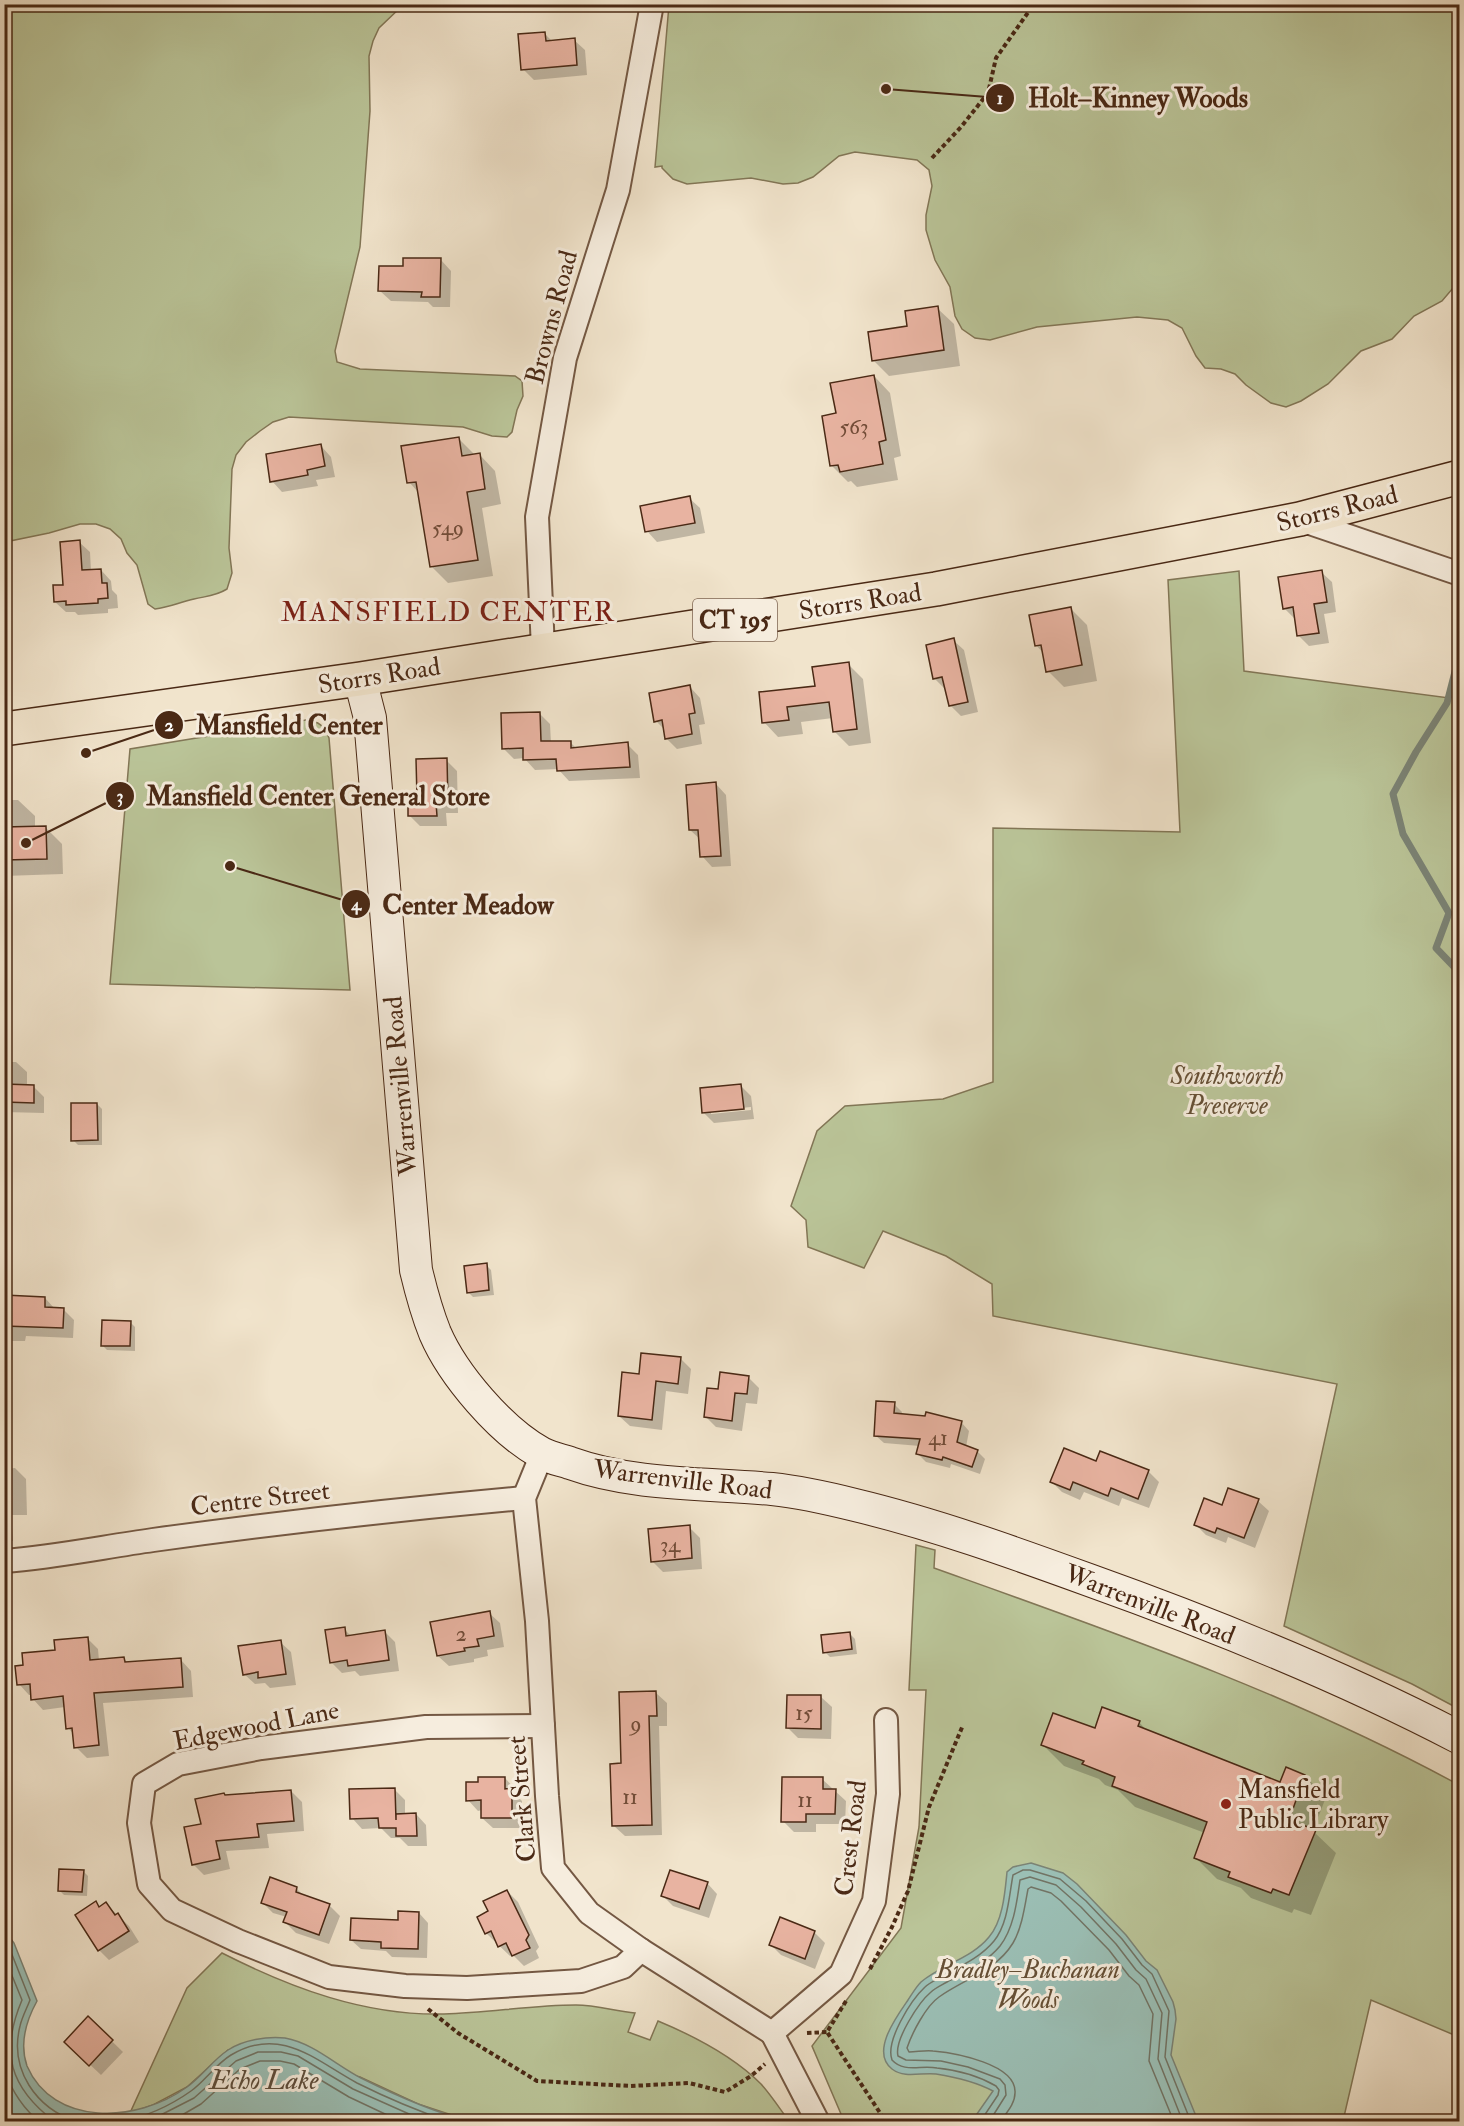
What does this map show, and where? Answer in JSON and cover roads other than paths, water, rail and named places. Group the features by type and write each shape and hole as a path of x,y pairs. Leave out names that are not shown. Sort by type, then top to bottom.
{"main road":[{"name":"Storrs Road","path":"4,729 360,679 936,589 1300,519 1460,477"},
{"name":"Warrenville Road","path":"360,679 370,718 416,1270 436,1335 477,1398 503,1424 542,1454 588,1470 635,1479 808,1494 877,1511 964,1537 1111,1588 1280,1654 1348,1683 1460,1738"}],"street":[{"name":"Browns Road","path":"543,649 537,517 565,358 618,190 652,4"},
{"path":"1300,519 1460,574"},
{"name":"Clark Street","path":"542,1454 524,1498 537,1621 553,1868 589,1913 777,2042"},
{"name":"Centre Street","path":"4,1561 44,1558 152,1540 398,1510 524,1498"},
{"name":"Crest Road","path":"777,2042 841,1974 874,1901 888,1794 886,1720"},
{"name":"Edgewood Lane","path":"543,1726 426,1727 261,1748 178,1764 144,1784 139,1823 149,1884 172,1910 238,1941 329,1977 397,1985 467,1988 581,1981 623,1967 641,1950"},
{"path":"777,2042 818,2121"}],"water":[{"path":"1031,1863 1063,1873 1077,1884 1126,1935 1146,1961 1157,1970 1175,2010 1171,2055 1198,2121 972,2121 993,2091 973,2082 943,2075 902,2074 892,2069 886,2062 884,2044 892,2024 916,1988 938,1970 982,1945 994,1930 1000,1915 1007,1872 1013,1867"},
{"name":"Echo Lake","path":"5,1931 14,1943 37,2001 25,2032 24,2049 27,2066 39,2086 56,2100 76,2109 98,2113 144,2108 167,2099 187,2087 217,2058 234,2047 263,2038 285,2038 305,2045 361,2078 400,2097 470,2121 5,2121"}],"waterway":[{"path":"1460,652 1447,703 1393,794 1403,834 1449,913 1436,948 1460,973"}],"place":[{"name":"Holt–Kinney Woods","path":"886,89"},
{"name":"Mansfield Center","path":"86,753"},
{"name":"Mansfield Center General Store","path":"26,843"},
{"name":"Center Meadow","path":"230,866"},
{"name":"Mansfield Public Library","path":"1226,1804"}],"district":[{"name":"MANSFIELD CENTER","path":"448,611"}],"park label":[{"name":"Southworth Preserve","path":"1227,1090"},
{"name":"Bradley–Buchanan Woods","path":"1028,1984"}]}
